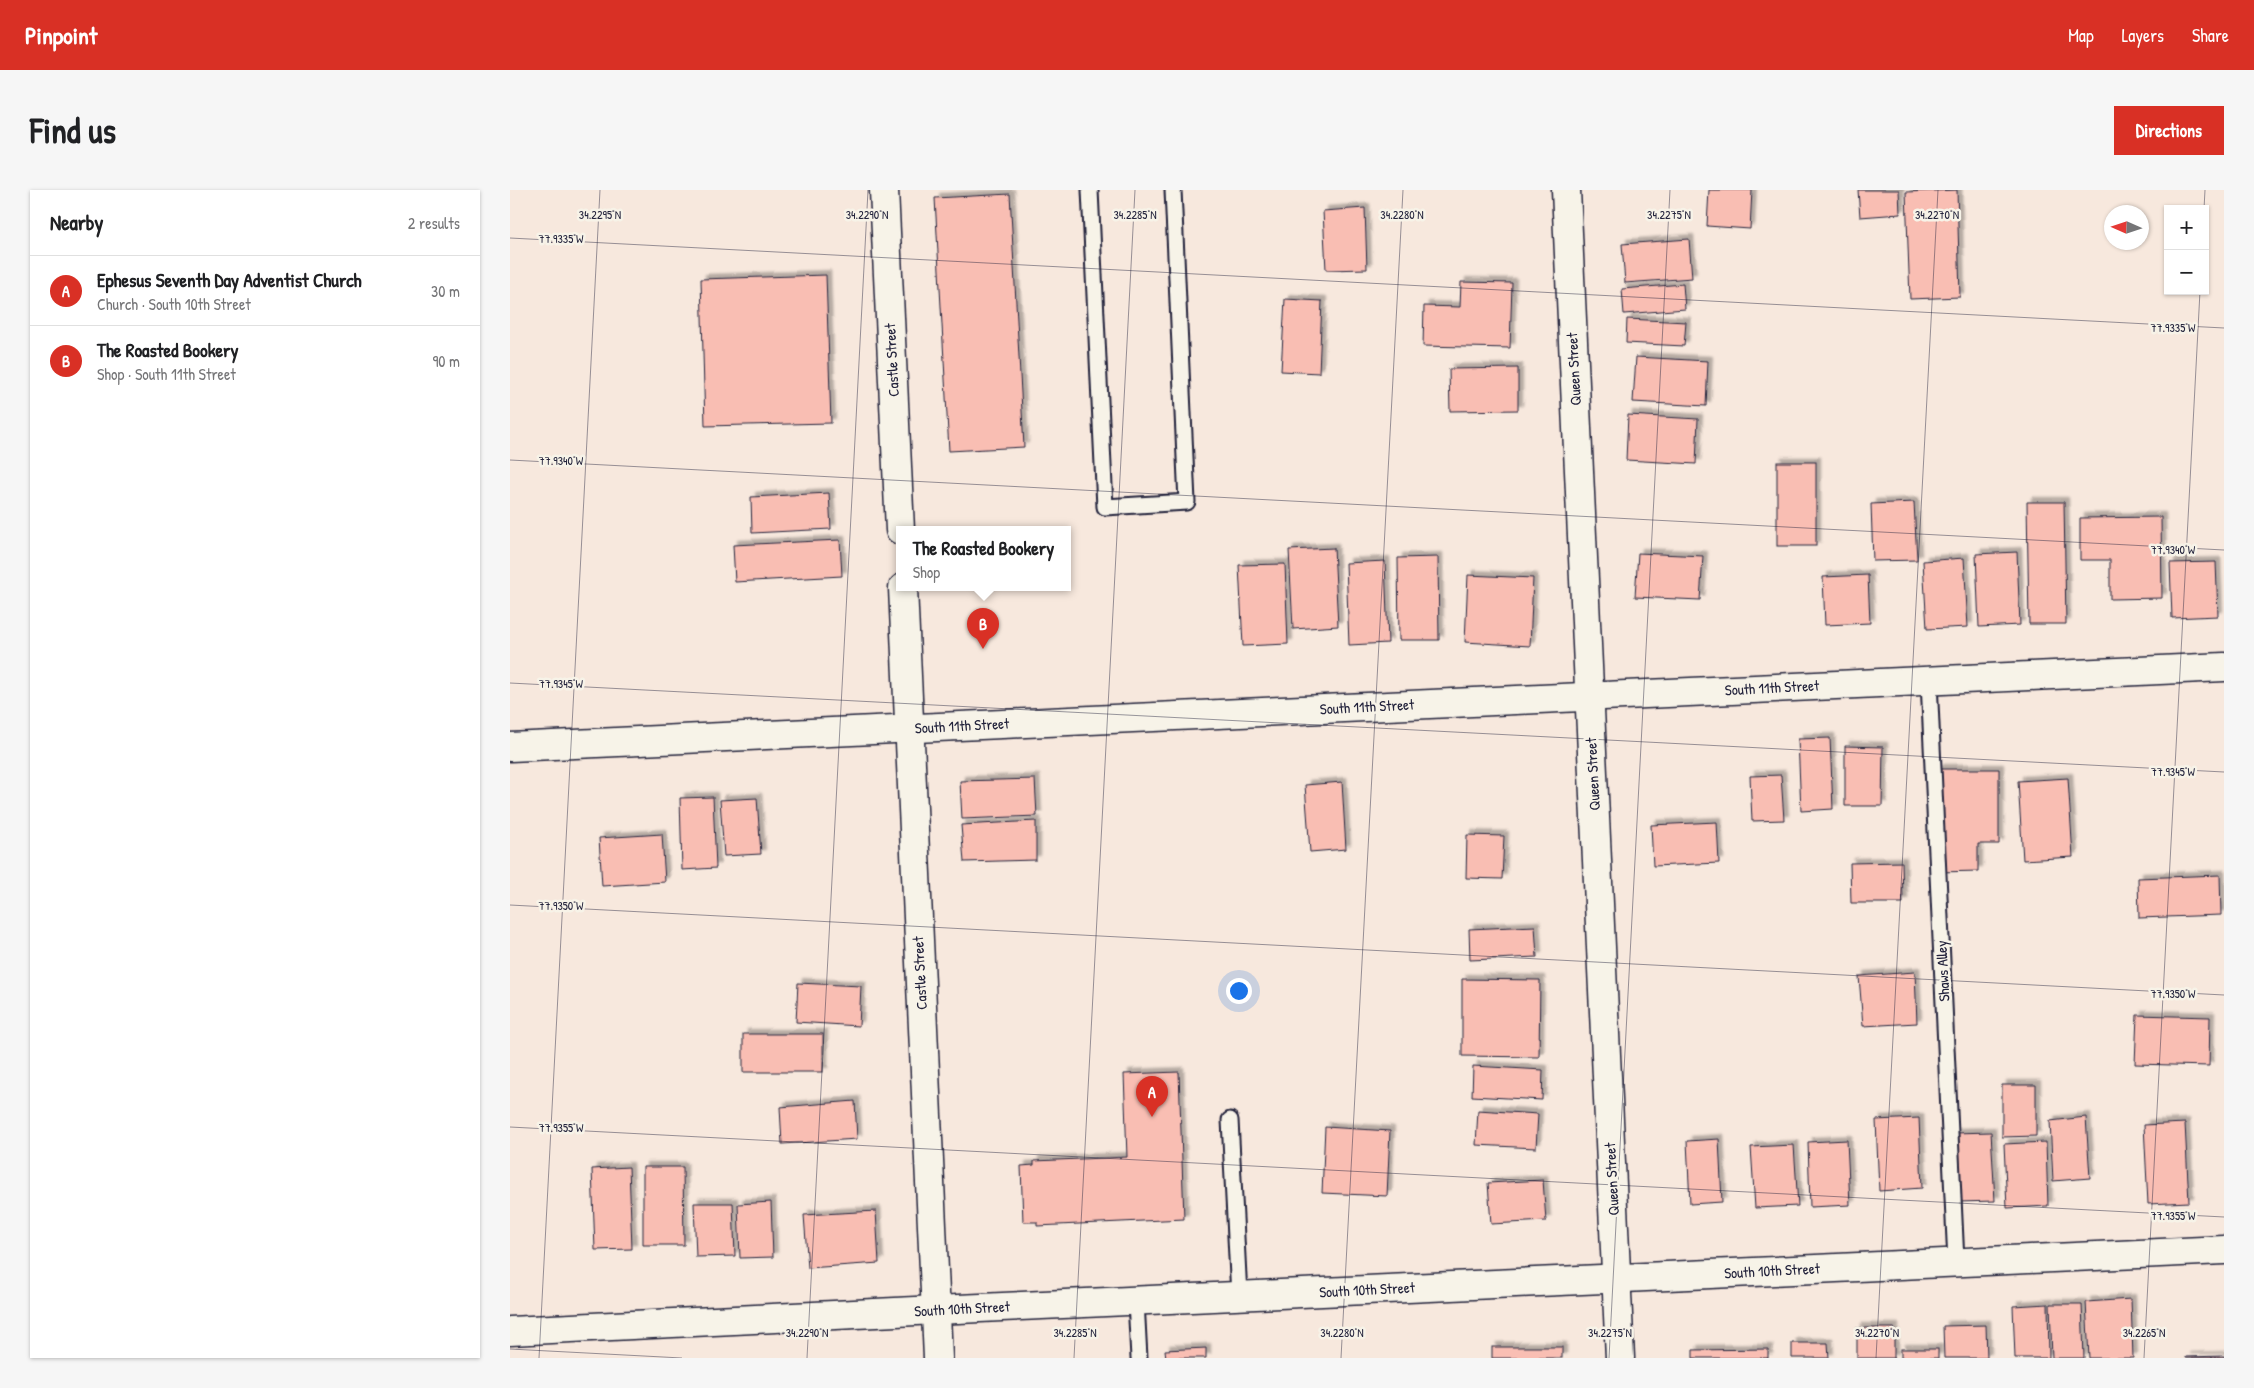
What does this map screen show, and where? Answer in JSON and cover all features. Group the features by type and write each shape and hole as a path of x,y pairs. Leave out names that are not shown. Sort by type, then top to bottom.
{"street":[{"name":"Castle Street","path":"884,190 900,526"},
{"name":"Queen Street","path":"1566,190 1620,1358"},
{"name":"Castle Street","path":"902,591 938,1358"},
{"name":"South 11th Street","path":"510,747 2224,667"},
{"name":"South 10th Street","path":"510,1331 2224,1250"}],"lane":[{"path":"1090,190 1105,507 1187,502 1173,190"},
{"name":"Shaws Alley","path":"1929,680 1956,1262"},
{"path":"1230,1120 1239,1296"},
{"path":"1136,1301 1139,1358"}],"building":[{"path":"1709,190 1752,190 1750,229 1707,226"},
{"path":"1858,190 1899,190 1900,214 1860,217"},
{"path":"1957,190 1960,297 1910,299 1906,192"},
{"path":"1010,194 1024,447 949,451 935,198"},
{"path":"1365,208 1367,269 1326,270 1323,211"},
{"path":"1689,239 1692,278 1625,283 1622,244"},
{"path":"826,275 831,423 705,426 701,279"},
{"path":"1461,282 1512,283 1510,348 1423,346 1424,306 1460,307"},
{"path":"1683,284 1685,309 1624,314 1622,289"},
{"path":"1285,299 1322,301 1319,373 1281,371"},
{"path":"1627,319 1686,322 1684,346 1626,343"},
{"path":"1636,357 1708,361 1706,406 1633,402"},
{"path":"1518,368 1518,410 1450,411 1449,369"},
{"path":"1628,415 1698,419 1696,464 1626,460"},
{"path":"1777,462 1816,462 1816,546 1777,546"},
{"path":"829,493 831,529 752,533 751,497"},
{"path":"1914,502 1917,560 1873,561 1871,504"},
{"path":"2027,502 2064,502 2066,624 2029,624"},
{"path":"2161,517 2162,598 2110,599 2110,560 2080,560 2080,518"},
{"path":"840,540 842,576 735,582 733,545"},
{"path":"1334,548 1338,626 1293,629 1289,550"},
{"path":"2017,552 2020,625 1979,627 1976,554"},
{"path":"1638,553 1703,556 1700,600 1635,597"},
{"path":"1438,557 1439,640 1399,640 1398,558"},
{"path":"1964,558 1968,627 1927,629 1923,561"},
{"path":"1385,561 1388,643 1349,645 1346,563"},
{"path":"2216,562 2218,616 2172,618 2170,563"},
{"path":"1285,564 1288,644 1243,646 1239,565"},
{"path":"1468,575 1533,578 1530,646 1465,642"},
{"path":"1868,575 1870,623 1825,625 1823,577"},
{"path":"1830,738 1833,809 1801,811 1798,739"},
{"path":"1845,746 1883,747 1882,806 1845,806"},
{"path":"1937,769 1999,769 1999,844 1978,844 1978,871 1939,872"},
{"path":"1781,775 1784,820 1752,821 1750,776"},
{"path":"2068,778 2073,857 2023,860 2018,781"},
{"path":"1035,779 1037,816 962,819 960,781"},
{"path":"1342,782 1346,849 1310,852 1305,785"},
{"path":"713,797 716,868 682,870 680,798"},
{"path":"757,798 761,854 724,856 720,800"},
{"path":"1036,821 1036,860 964,862 961,825"},
{"path":"1717,822 1719,863 1653,866 1651,825"},
{"path":"662,834 665,882 602,886 599,838"},
{"path":"1467,835 1504,836 1502,879 1466,878"},
{"path":"1902,862 1903,903 1851,903 1850,863"},
{"path":"2220,875 2221,915 2139,918 2138,878"},
{"path":"1535,926 1537,957 1470,960 1469,929"},
{"path":"1915,972 1917,1023 1863,1026 1859,976"},
{"path":"1462,979 1540,980 1539,1057 1462,1056"},
{"path":"798,983 861,986 859,1026 796,1022"},
{"path":"2137,1015 2210,1017 2209,1066 2135,1064"},
{"path":"743,1034 823,1034 823,1072 743,1072"},
{"path":"1473,1066 1543,1070 1542,1100 1472,1096"},
{"path":"1179,1072 1184,1219 1037,1226 1037,1222 1023,1222 1021,1166 1034,1165 1034,1161 1127,1157 1124,1074"},
{"path":"2002,1085 2036,1085 2036,1136 2002,1137"},
{"path":"855,1101 857,1139 782,1144 780,1107"},
{"path":"1478,1110 1538,1114 1536,1148 1476,1145"},
{"path":"2086,1117 2090,1178 2053,1181 2050,1121"},
{"path":"1919,1118 1922,1188 1879,1191 1876,1120"},
{"path":"2185,1123 2189,1202 2148,1204 2144,1125"},
{"path":"1325,1127 1390,1131 1387,1196 1322,1193"},
{"path":"1991,1132 1995,1201 1958,1202 1955,1133"},
{"path":"1719,1139 1722,1202 1690,1204 1687,1141"},
{"path":"1847,1140 1850,1205 1810,1207 1808,1142"},
{"path":"2046,1142 2048,1206 2007,1208 2004,1144"},
{"path":"1794,1145 1798,1206 1755,1208 1751,1147"},
{"path":"629,1167 632,1249 595,1250 592,1169"},
{"path":"643,1167 683,1167 684,1245 643,1245"},
{"path":"1543,1180 1546,1221 1491,1224 1488,1183"},
{"path":"771,1202 773,1257 740,1258 738,1204"},
{"path":"694,1203 733,1203 735,1256 696,1257"},
{"path":"876,1211 879,1263 808,1268 804,1215"},
{"path":"2131,1299 2133,1358 2089,1358 2086,1302"},
{"path":"2048,1304 2049,1358 2015,1358 2013,1306"},
{"path":"2050,1304 2082,1304 2084,1358 2052,1358"},
{"path":"1986,1325 1987,1358 1944,1358 1943,1326"},
{"path":"1857,1328 1894,1328 1894,1358 1857,1358"},
{"path":"1792,1343 1828,1343 1829,1358 1792,1358"},
{"path":"1492,1347 1562,1347 1562,1358 1492,1358"},
{"path":"1206,1348 1206,1358 1166,1358 1165,1350"},
{"path":"1768,1349 1768,1358 1693,1358 1693,1350"},
{"path":"1901,1349 1938,1349 1938,1358 1901,1358"},
{"path":"2224,1356 2224,1358 2186,1358 2186,1357"}],"place":[{"name":"The Roasted Bookery","path":"983,649"},
{"name":"Ephesus Seventh Day Adventist Church","path":"1152,1117"}]}
